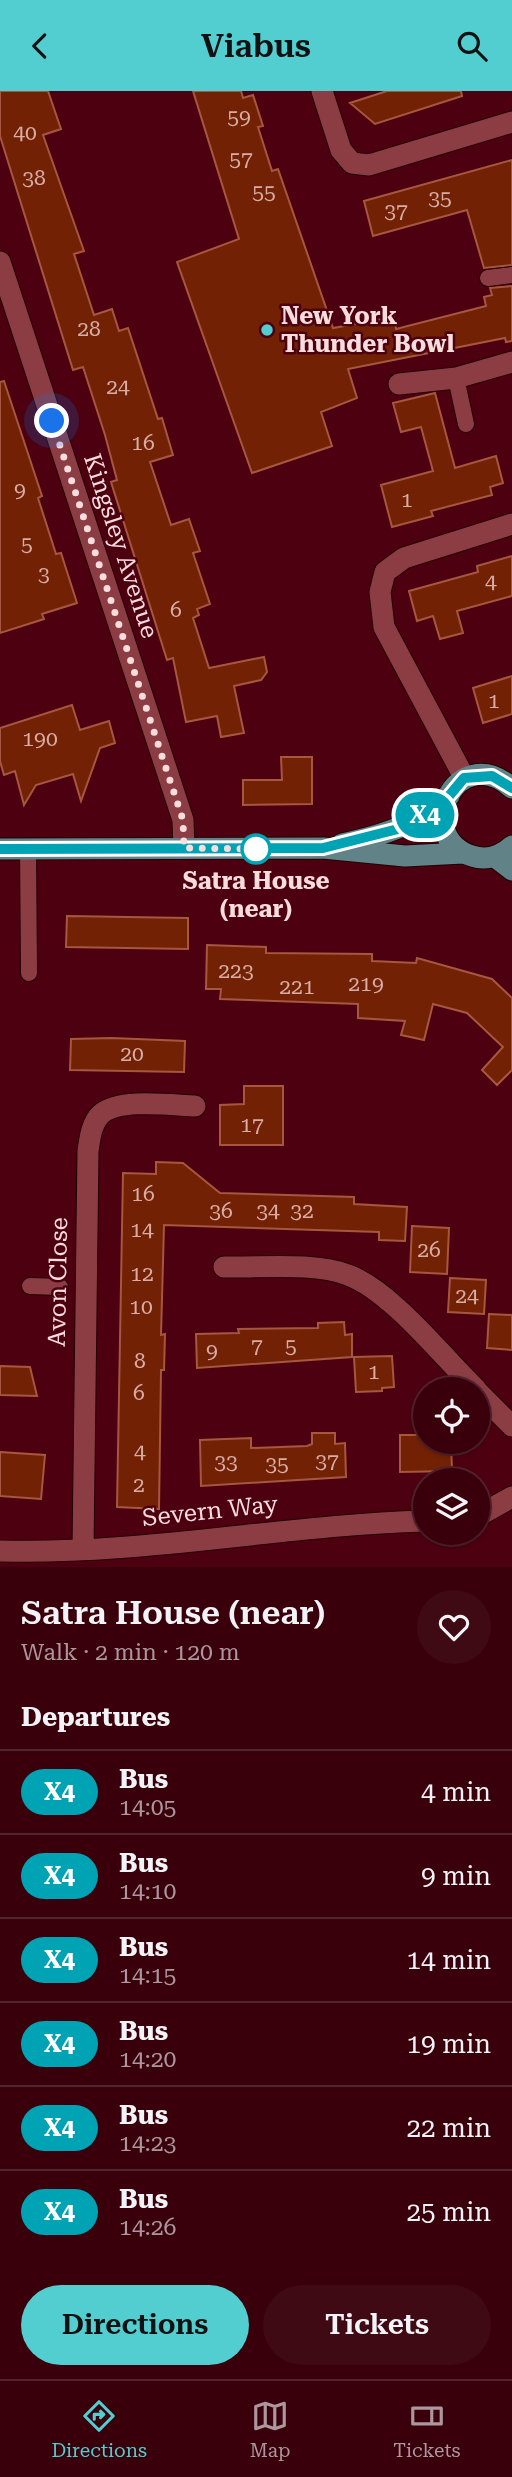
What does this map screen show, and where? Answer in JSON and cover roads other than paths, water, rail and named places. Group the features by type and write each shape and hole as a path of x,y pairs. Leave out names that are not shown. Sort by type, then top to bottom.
{"main road":[{"path":"323,848 402,828 419,820 449,796 464,778 492,776 512,788"},
{"path":"449,796 443,810 443,826 450,841 463,853"},
{"path":"0,849 323,848 405,856 463,853 478,858 508,854"}],"street":[{"path":"322,91 341,150 352,163 369,165 512,122"},
{"name":"Kingsley Avenue","path":"0,262 183,820 184,848"},
{"path":"399,384 456,378 512,362"},
{"path":"464,778 384,627 380,592 385,572 404,558 512,524"},
{"name":"Avon Close","path":"83,1550 83,1339 88,1151 92,1126 102,1113 121,1105 195,1106"},
{"path":"224,1267 317,1269 346,1274 374,1288 463,1377"},
{"path":"490,1404 512,1426"},
{"path":"490,1509 512,1497"},
{"name":"Severn Way","path":"0,1551 83,1550 362,1522 413,1521"}],"lane":[{"path":"488,278 512,275"},
{"path":"456,378 466,424"},
{"path":"28,850 29,973"},
{"path":"30,1286 60,1287"}],"place":[{"name":"New York Thunder Bowl","path":"267,330"},
{"name":"Satra House (near)","path":"256,849"}]}
